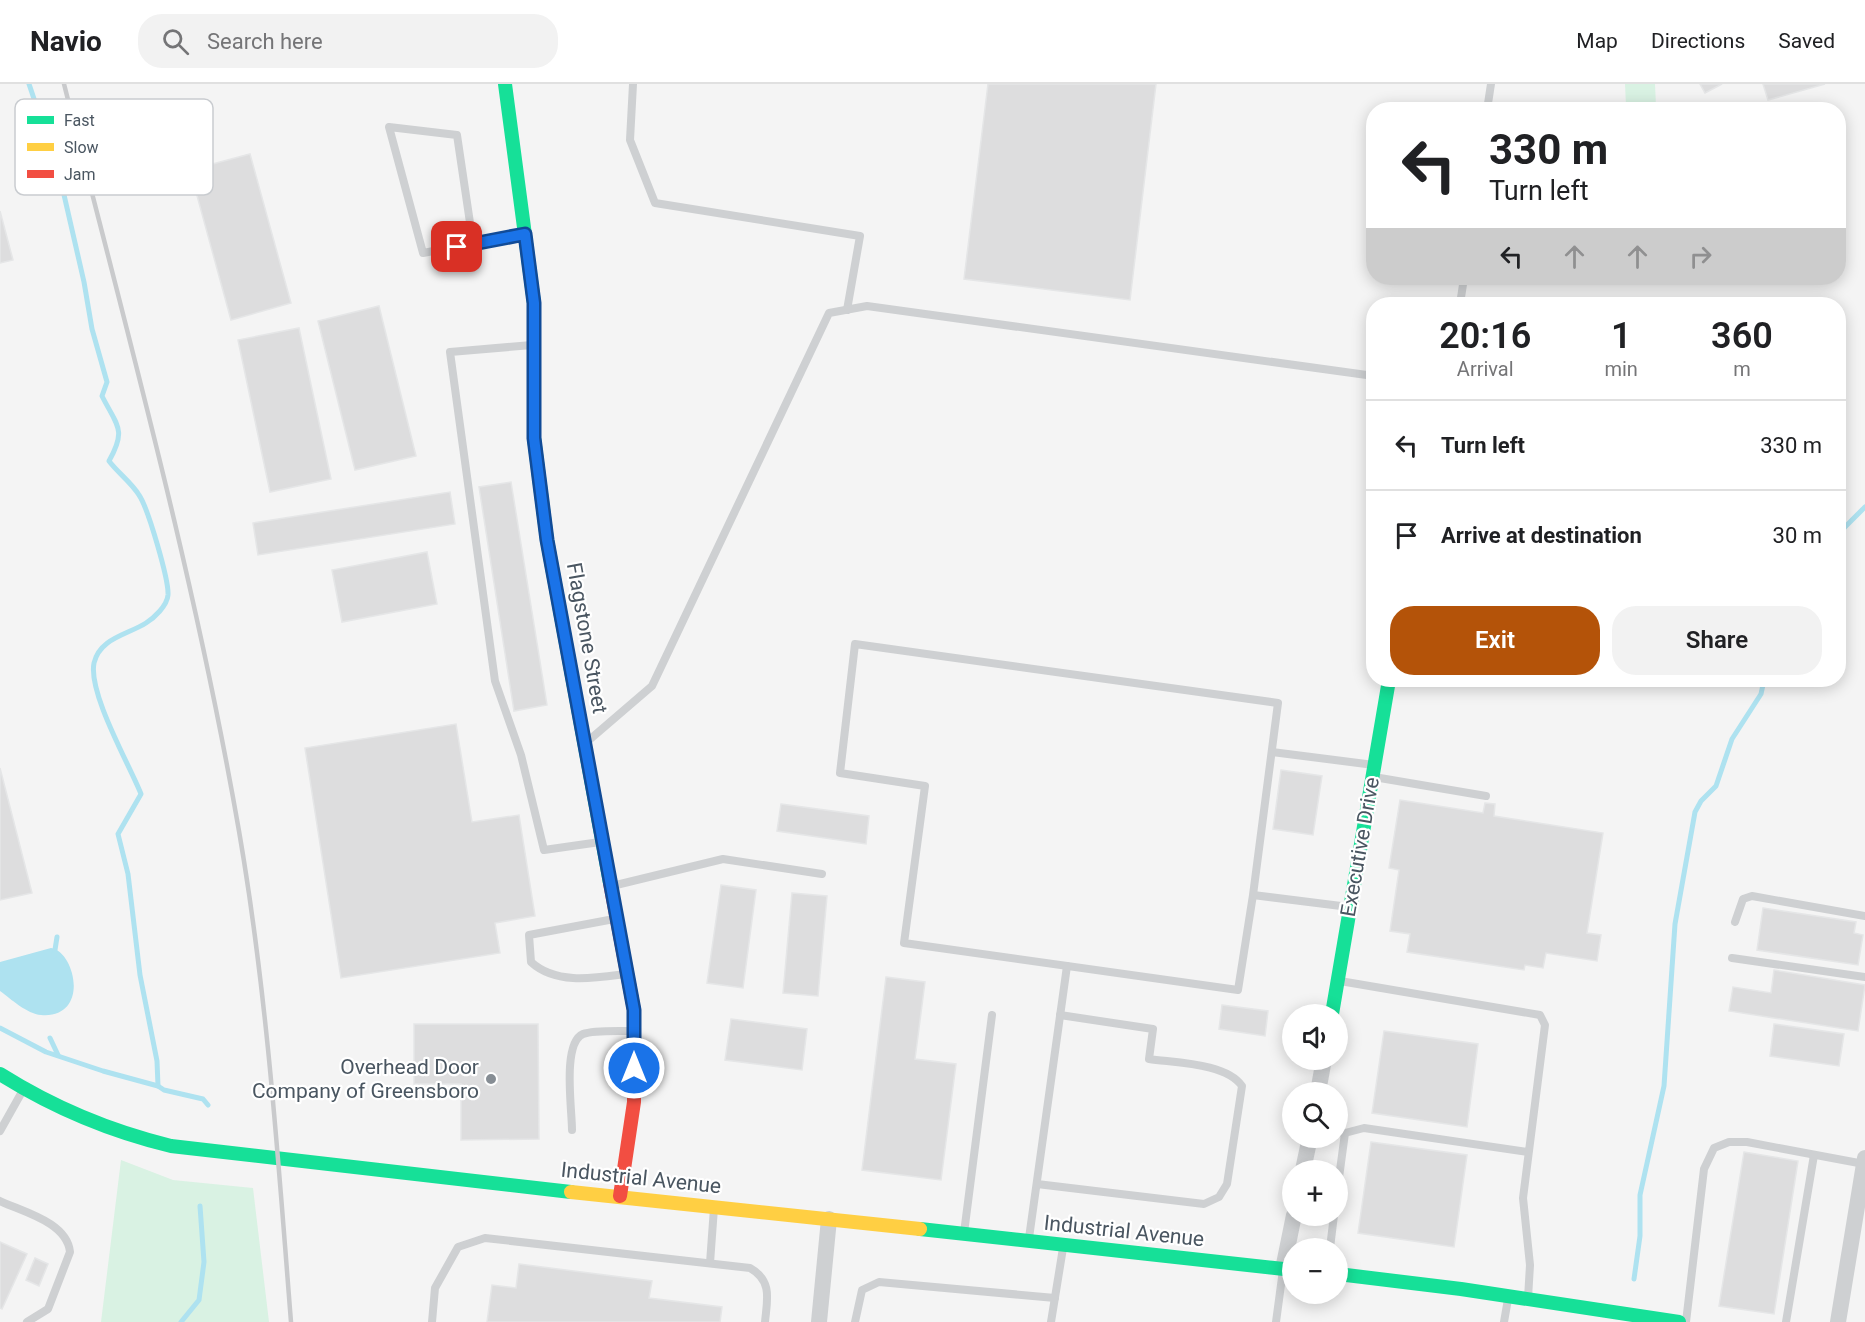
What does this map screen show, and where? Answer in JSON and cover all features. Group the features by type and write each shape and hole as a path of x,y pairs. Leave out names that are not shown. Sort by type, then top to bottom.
{"main road":[{"name":"Flagstone Street","path":"505,84 534,303 534,438 547,540 634,1010 634,1102 620,1196"},
{"name":"Executive Drive","path":"1334,1004 1388,687"},
{"name":"Industrial Avenue","path":"0,1074 23,1090 99,1126 171,1147 1282,1268"},
{"path":"1348,1275 1509,1295 1679,1322"}],"street":[{"path":"1838,1322 1864,1161"},
{"path":"819,1322 829,1219"}],"lane":[{"path":"633,84 630,140 655,203 860,236 847,310"},
{"path":"1488,102 1491,84"},
{"path":"473,243 457,135 389,127 423,253 525,234"},
{"path":"585,744 652,686 829,313 867,306 1366,375"},
{"path":"533,345 450,352 495,681 521,755 544,850 603,841"},
{"path":"855,644 1278,703 1272,752 1254,895 1238,990 904,943 925,786 840,773 855,644"},
{"path":"1272,752 1486,796"},
{"path":"611,886 723,859 822,874"},
{"path":"1254,895 1350,907"},
{"path":"1735,922 1743,898 1752,896 1865,916"},
{"path":"618,918 529,935 528,951 531,962 548,973 588,979 628,974"},
{"path":"1732,958 1865,978"},
{"path":"1029,1241 1067,966"},
{"path":"1337,981 1540,1015 1545,1025 1523,1198 1530,1265 1528,1298"},
{"path":"964,1234 993,1015"},
{"path":"1037,1184 1204,1204 1219,1197 1227,1184 1242,1086 1235,1076 1221,1070 1149,1059 1153,1029 1060,1015"},
{"path":"572,1130 570,1059 573,1044 583,1034 634,1030"},
{"path":"0,1131 23,1090"},
{"path":"1348,1131 1364,1128 1528,1152"},
{"path":"1686,1322 1704,1169 1714,1148 1729,1142 1747,1142 1814,1155 1864,1161"},
{"path":"1786,1322 1814,1155"},
{"path":"0,1201 56,1227 65,1235 70,1244 70,1252 48,1309 27,1322"},
{"path":"710,1263 714,1208"},
{"path":"432,1322 435,1288 458,1247 485,1238 750,1268 758,1272 766,1282 768,1291 765,1322"},
{"path":"1051,1322 1063,1245"},
{"path":"855,1322 862,1290 879,1282 1055,1299"},
{"path":"1504,1322 1509,1295"},
{"path":"1276,1322 1282,1296"}],"green space":[{"path":"1625,84 1655,84 1656,102 1626,102"},
{"path":"121,1160 173,1180 253,1188 269,1322 101,1322"}],"water":[{"path":"51,948 60,952 67,961 74,984 72,997 67,1007 57,1013 41,1015 19,1006 0,991 0,962"}],"building":[{"path":"988,84 1156,84 1130,300 964,279"},
{"path":"1700,84 1722,84 1705,93"},
{"path":"1763,84 1825,84 1768,100"},
{"path":"250,154 291,303 231,320 197,195 213,195 213,164"},
{"path":"0,211 13,260 0,263"},
{"path":"379,306 416,456 355,470 318,321"},
{"path":"299,328 331,479 270,492 238,340"},
{"path":"511,482 547,705 514,711 479,487"},
{"path":"450,492 455,524 258,555 253,523"},
{"path":"427,552 437,604 342,622 332,570"},
{"path":"456,724 472,822 519,815 535,916 495,923 500,953 341,978 305,748"},
{"path":"0,768 32,893 0,900"},
{"path":"1281,770 1322,776 1313,835 1273,829"},
{"path":"1400,800 1483,813 1485,803 1495,804 1494,816 1603,833 1587,933 1601,935 1597,961 1546,953 1543,968 1525,965 1524,970 1407,952 1410,934 1390,931 1399,870 1389,868"},
{"path":"781,804 869,816 866,844 777,831"},
{"path":"721,885 756,890 743,988 707,983"},
{"path":"792,893 827,896 818,996 783,993"},
{"path":"1763,908 1856,922 1854,933 1863,935 1858,965 1757,950"},
{"path":"1774,970 1865,985 1858,1031 1729,1011 1733,987 1771,993"},
{"path":"886,977 925,982 915,1059 956,1064 941,1180 862,1170"},
{"path":"1222,1005 1268,1011 1265,1036 1219,1029"},
{"path":"731,1019 807,1029 802,1070 725,1060"},
{"path":"414,1024 538,1024 539,1139 461,1140 461,1084 414,1084"},
{"path":"1774,1024 1844,1034 1839,1066 1770,1056"},
{"path":"1384,1031 1478,1044 1467,1127 1372,1113"},
{"path":"1371,1142 1467,1155 1454,1247 1358,1233"},
{"path":"1744,1152 1798,1161 1774,1314 1719,1306"},
{"path":"0,1242 27,1254 2,1309 0,1308"},
{"path":"35,1258 48,1264 39,1286 26,1280"},
{"path":"519,1264 652,1281 649,1298 722,1307 720,1322 487,1322 492,1285 516,1288"}],"waterway":[{"path":"29,84 34,99"},
{"path":"64,195 92,329 107,382 102,396 118,428 118,442 109,461 143,502 157,544 168,595 163,607 156,615 146,623 108,643 97,655 94,663 97,692 103,710 141,794 118,834 128,874 140,975 157,1061 158,1086 164,1090 203,1099 208,1105"},
{"path":"1846,526 1865,507"},
{"path":"1634,1279 1640,1236 1640,1195 1664,1086 1675,924 1695,812 1701,801 1716,786 1732,739 1761,694 1762,687"},
{"path":"54,956 57,937"},
{"path":"0,1028 46,1052 158,1086"},
{"path":"50,1038 58,1055"},
{"path":"181,1322 199,1300 204,1262 200,1206"}],"railway":[{"path":"64,84 68,99"},
{"path":"92,195 181,549 202,642 239,831 264,1014 291,1322"}],"traffic: fast":[{"path":"505,84 534,303 534,438 547,540 610,883"},
{"path":"1334,1004 1388,687"},
{"path":"0,1074 82,1117 171,1146 571,1192"},
{"path":"920,1229 1282,1269"},
{"path":"1348,1275 1461,1289 1679,1322"}],"traffic: slow":[{"path":"571,1192 920,1229"}],"traffic: jam":[{"path":"610,883 634,1010 634,1102 620,1196"}],"place":[{"name":"Overhead Door Company of Greensboro","path":"491,1079"}],"route":[{"path":"457,247 525,234 534,303 532,362 534,438 547,540 634,1010 634,1068"}]}
